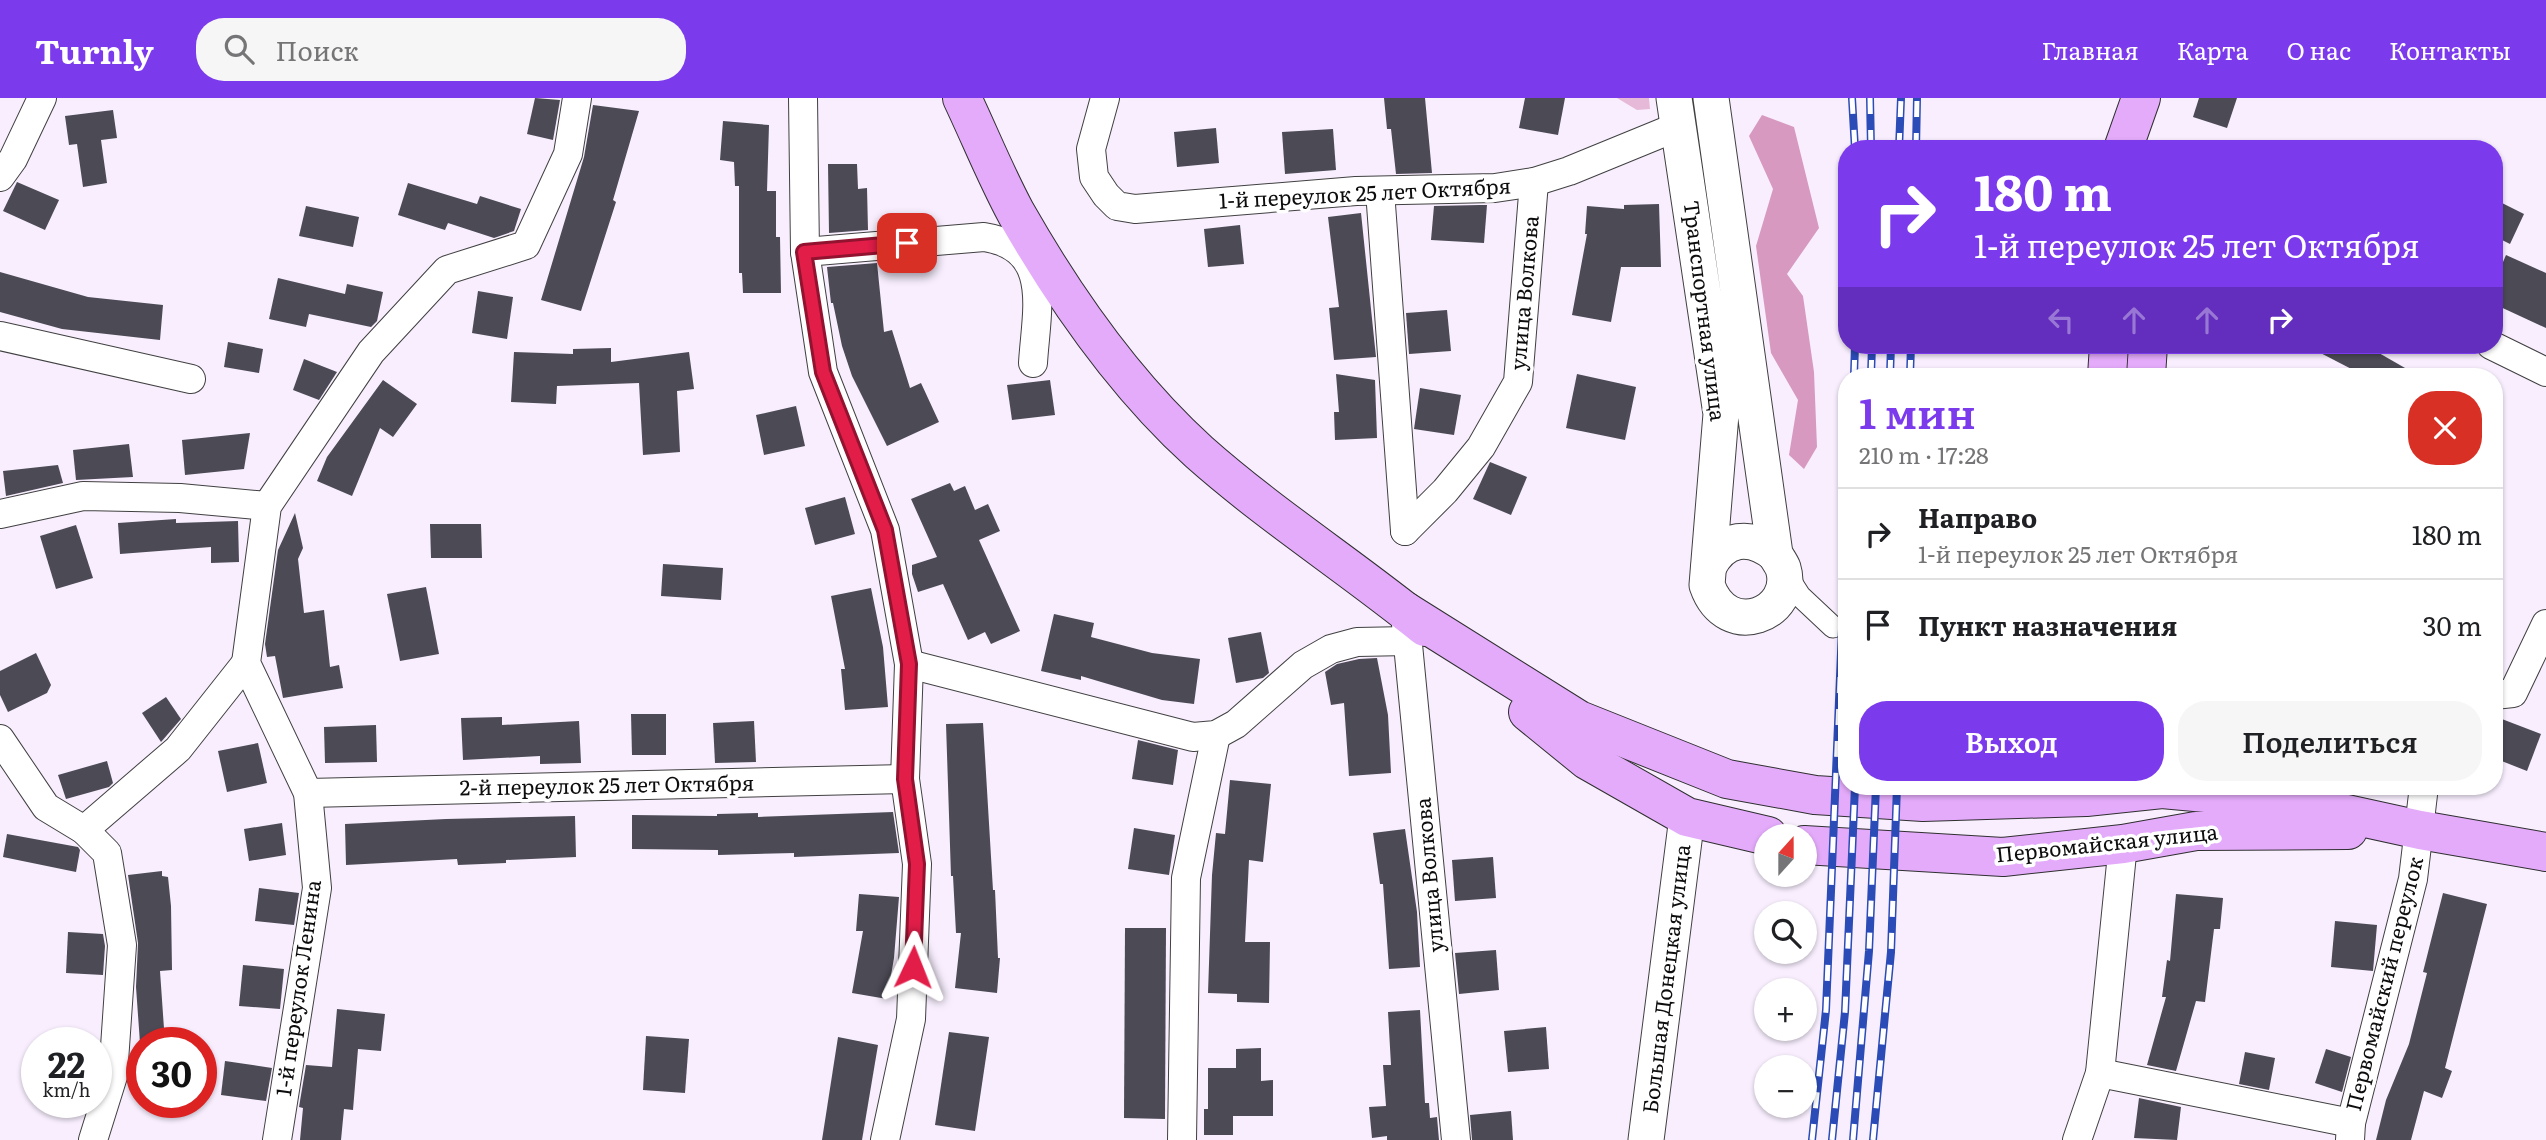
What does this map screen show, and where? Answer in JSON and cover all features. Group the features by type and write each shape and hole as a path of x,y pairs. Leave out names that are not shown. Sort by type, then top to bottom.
{"main road":[{"path":"962,98 1016,212 1082,317 1138,388 1198,451 1406,626 1587,760 1688,817 1754,833"},
{"path":"2126,140 2142,98"},
{"path":"2142,98 2149,140"},
{"name":"Первомайская улица","path":"1406,626 1579,720 1727,779 1815,795 1923,802 2027,795"},
{"path":"2083,848 2086,795"},
{"path":"2123,844 2126,795"},
{"name":"Первомайская улица","path":"2228,795 2283,800 2420,830 2546,852"},
{"name":"Первомайская улица","path":"1817,847 2003,857 2123,844 2196,831 2420,830"}],"street":[{"path":"0,177 13,159 42,98"},
{"path":"84,830 178,749 246,663 267,506 372,352 447,270 526,244 568,153 577,98"},
{"path":"803,98 804,252 823,372 885,530 909,664 905,779 917,864 911,1019 885,1140"},
{"name":"1-й переулок 25 лет Октября","path":"1105,98 1091,149 1094,177 1117,206 1135,209 1356,191 1495,188 1534,183 1569,172 1677,112"},
{"name":"Транспортная улица","path":"1677,112 1721,414 1707,584 1719,607 1740,617 1760,615 1776,603 1784,586 1711,98"},
{"name":"улица Волкова","path":"1380,191 1405,531 1445,491 1481,447 1518,382 1534,183"},
{"path":"804,252 984,237 1004,240 1021,251 1037,282 1033,363"},
{"path":"0,335 191,379"},
{"path":"2503,351 2546,372"},
{"path":"0,514 83,496 180,498 267,506"},
{"path":"1709,566 1723,548 1735,541 1752,540 1765,545 1779,561 1800,596 1833,627"},
{"path":"2503,694 2513,692 2546,624"},
{"path":"909,664 1193,737 1216,735 1236,724 1303,665 1331,649 1406,626"},
{"name":"улица Волкова","path":"1406,626 1456,1140"},
{"name":"1-й переулок Ленина","path":"246,663 308,793 317,888 277,1140"},
{"path":"1182,1140 1186,878 1216,735"},
{"path":"0,739 46,807 84,830 107,853 122,946 113,1076 93,1140"},
{"name":"2-й переулок 25 лет Октября","path":"308,793 905,779"},
{"name":"Первомайский переулок","path":"2350,1131 2413,878 2423,795"},
{"name":"Большая Донецкая улица","path":"1646,1140 1688,817"},
{"path":"2077,1140 2100,1073 2123,844"},
{"path":"2100,1073 2350,1131"}],"shaded area":[{"path":"1617,98 1649,98 1650,109 1637,110"},
{"path":"1762,115 1794,127 1819,228 1787,274 1803,296 1814,372 1817,447 1804,469 1789,455 1798,400 1771,353 1756,246 1773,189 1749,136"}],"building":[{"path":"535,98 560,100 553,140 527,134"},
{"path":"1384,98 1425,98 1432,173 1396,174"},
{"path":"1525,98 1565,98 1558,135 1519,128"},
{"path":"2199,98 2237,98 2227,128 2193,117"},
{"path":"593,105 639,111 613,200 616,202 581,311 541,300 584,157"},
{"path":"113,110 117,138 101,140 107,183 83,187 77,144 69,145 65,116"},
{"path":"723,121 769,125 767,191 776,191 776,237 780,237 781,293 743,293 742,273 739,273 739,186 735,186 734,162 720,160"},
{"path":"1216,128 1219,163 1177,167 1174,132"},
{"path":"1333,129 1336,170 1285,174 1282,132"},
{"path":"828,164 857,164 858,189 867,188 868,230 829,233"},
{"path":"17,182 59,200 45,230 3,211"},
{"path":"408,183 477,204 480,196 521,209 514,231 494,238 448,223 445,230 398,215"},
{"path":"1659,204 1661,267 1621,267 1611,322 1572,315 1587,234 1587,206 1624,209 1624,205"},
{"path":"2503,204 2524,214 2510,244 2503,240"},
{"path":"1487,205 1484,243 1431,240 1434,206"},
{"path":"306,206 359,217 353,247 299,236"},
{"path":"1361,213 1376,357 1334,360 1329,308 1339,307 1328,217"},
{"path":"1240,225 1244,264 1208,267 1204,229"},
{"path":"2506,255 2546,273 2546,328 2503,308 2503,262"},
{"path":"877,263 884,332 892,330 910,388 921,383 939,422 887,446 852,376 831,303 827,267"},
{"path":"0,272 88,297 163,305 160,340 62,329 0,312"},
{"path":"278,278 345,294 347,284 383,292 377,321 371,327 309,314 306,327 269,319"},
{"path":"478,291 513,297 507,339 472,333"},
{"path":"1447,310 1451,351 1409,354 1406,313"},
{"path":"228,342 263,349 259,373 224,367"},
{"path":"611,348 611,362 689,352 694,389 677,391 680,452 643,455 639,383 557,386 556,404 511,402 514,352 573,354 573,349"},
{"path":"2322,354 2381,354 2405,368 2350,368"},
{"path":"304,359 337,372 319,400 293,390"},
{"path":"1336,374 1375,380 1377,438 1335,440 1334,412 1339,412"},
{"path":"1577,374 1636,387 1625,440 1566,428"},
{"path":"383,380 417,404 393,437 380,428 352,496 317,481 327,457"},
{"path":"1050,380 1055,415 1012,420 1007,385"},
{"path":"1420,388 1461,395 1454,435 1414,429"},
{"path":"796,406 805,446 764,455 756,415"},
{"path":"250,433 244,469 185,475 182,440"},
{"path":"129,444 133,477 76,480 73,450"},
{"path":"1490,462 1527,477 1511,515 1473,499"},
{"path":"58,465 63,483 6,496 3,471"},
{"path":"950,483 954,491 965,486 975,510 988,504 1000,531 979,540 1020,631 991,644 985,632 968,640 943,584 918,592 912,574 912,565 937,557 911,499"},
{"path":"845,497 855,534 815,545 805,508"},
{"path":"295,513 303,548 298,559 304,613 324,610 330,667 339,665 343,688 283,698 275,656 267,657 265,644 278,550"},
{"path":"176,519 176,523 238,521 239,562 211,563 211,547 120,554 118,523"},
{"path":"430,524 481,524 482,558 431,558"},
{"path":"76,525 93,578 56,589 40,536"},
{"path":"663,564 723,568 721,600 661,596"},
{"path":"426,587 439,654 400,661 387,594"},
{"path":"871,588 883,647 888,707 845,710 841,669 845,669 831,596"},
{"path":"1054,614 1094,623 1091,637 1152,653 1200,659 1194,704 1162,700 1081,676 1081,680 1041,671"},
{"path":"1261,632 1269,673 1263,678 1236,683 1228,638"},
{"path":"36,653 51,685 47,693 8,712 0,695 0,671"},
{"path":"1377,658 1388,715 1391,773 1349,776 1344,703 1331,705 1325,672 1337,664"},
{"path":"166,697 181,719 161,742 142,713"},
{"path":"631,714 666,714 666,755 632,755"},
{"path":"502,717 502,725 579,721 581,763 540,764 540,756 463,760 461,718"},
{"path":"2503,719 2541,734 2527,771 2503,762"},
{"path":"754,721 756,762 715,763 713,723"},
{"path":"983,723 1000,958 997,993 955,988 961,933 956,933 951,876 946,724"},
{"path":"376,725 377,762 325,763 324,727"},
{"path":"1138,740 1178,750 1173,785 1132,779"},
{"path":"258,743 267,783 227,792 218,751"},
{"path":"107,761 113,783 109,787 66,799 58,775"},
{"path":"1230,780 1271,784 1263,862 1249,860 1245,942 1270,942 1269,1003 1237,1002 1237,994 1208,993 1216,833 1225,834"},
{"path":"893,812 899,853 794,857 794,853 718,855 718,850 632,849 632,815 717,816 758,813 758,817"},
{"path":"575,816 576,857 458,865 457,859 346,865 345,824"},
{"path":"282,823 286,855 249,861 244,829"},
{"path":"1134,828 1175,835 1169,875 1128,869"},
{"path":"1405,829 1417,912 1420,967 1389,969 1383,884 1380,884 1373,833"},
{"path":"7,834 78,847 80,850 76,872 3,857"},
{"path":"1493,857 1496,898 1455,901 1452,860"},
{"path":"162,871 162,876 168,877 172,970 160,971 164,1027 139,1027 136,987 138,943 128,875"},
{"path":"259,888 299,893 294,925 255,921"},
{"path":"2443,893 2487,904 2445,1068 2452,1071 2442,1098 2424,1091 2411,1140 2376,1140 2386,1100 2409,1044 2427,973 2423,972"},
{"path":"859,894 899,897 894,958 887,999 852,993 863,931 856,931"},
{"path":"2176,894 2223,898 2220,929 2214,929 2205,1002 2196,1001 2176,1071 2147,1065 2166,997 2162,997 2167,960 2170,961"},
{"path":"2335,921 2377,925 2373,971 2331,967"},
{"path":"1125,928 1166,928 1165,1119 1124,1118"},
{"path":"68,932 103,934 103,975 66,973"},
{"path":"1496,950 1499,990 1459,994 1455,953"},
{"path":"243,965 284,969 280,1009 239,1006"},
{"path":"337,1009 385,1014 381,1051 358,1049 353,1110 344,1109 341,1140 300,1140 303,1108 299,1107 306,1065 332,1067"},
{"path":"1420,1010 1425,1103 1429,1103 1430,1118 1437,1117 1439,1140 1387,1140 1387,1136 1372,1138 1369,1107 1386,1106 1383,1065 1391,1065 1388,1012"},
{"path":"1546,1027 1549,1069 1508,1072 1504,1031"},
{"path":"949,1032 989,1037 975,1131 935,1125"},
{"path":"646,1036 689,1039 685,1093 643,1090"},
{"path":"838,1037 878,1045 862,1140 822,1140"},
{"path":"1261,1048 1261,1081 1273,1080 1273,1116 1233,1116 1233,1135 1204,1135 1204,1109 1208,1109 1208,1068 1236,1068 1236,1049"},
{"path":"2326,1049 2351,1057 2342,1092 2315,1083"},
{"path":"2245,1052 2275,1058 2269,1090 2239,1084"},
{"path":"225,1061 272,1068 266,1101 221,1095"},
{"path":"2139,1098 2181,1107 2177,1140 2134,1138"},
{"path":"1511,1111 1513,1140 1472,1140 1470,1115"}],"railway":[{"path":"1852,98 1854,140"},
{"path":"1870,98 1871,140"},
{"path":"1899,140 1901,98"},
{"path":"1916,140 1917,98"},
{"path":"1854,368 1855,354"},
{"path":"1871,368 1872,354"},
{"path":"1890,368 1891,354"},
{"path":"1910,368 1911,354"},
{"path":"1812,1140 1826,1010 1838,724"},
{"path":"1832,1140 1845,1012 1855,795"},
{"path":"1853,1140 1869,951 1876,795"},
{"path":"1873,1140 1891,952 1897,795"}],"route":[{"path":"907,243 804,252 823,372 885,530 909,664 905,779 917,864 913,967"}]}
